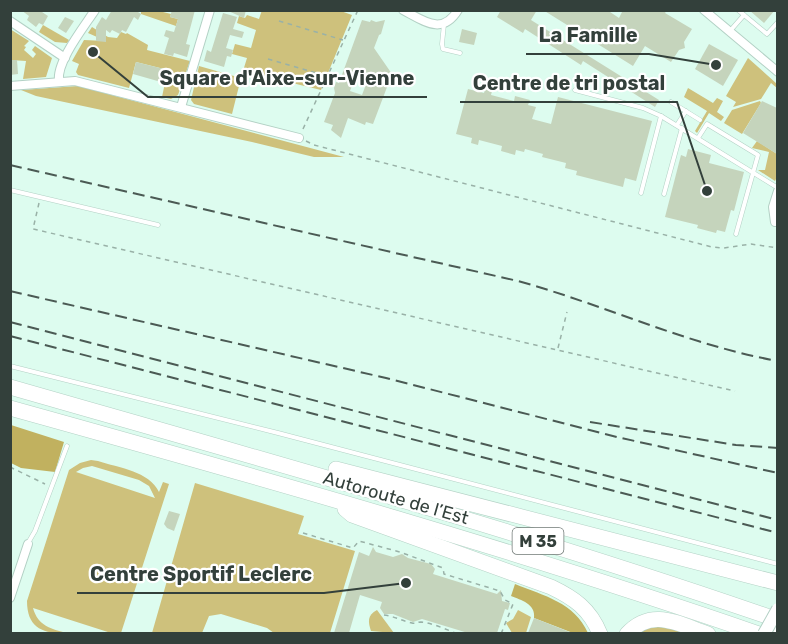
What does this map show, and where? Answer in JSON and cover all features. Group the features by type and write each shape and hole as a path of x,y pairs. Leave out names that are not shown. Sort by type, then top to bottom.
{"highway":[{"name":"Autoroute de l’Est","path":"10,387 544,542 777,620"},
{"name":"Autoroute de l’Est","path":"10,408 540,561 759,633"},
{"path":"297,469 317,464 777,583"},
{"path":"333,500 352,515 551,587 578,602 594,620 600,633"},
{"path":"517,575 573,607 593,633"},
{"path":"627,633 640,622 657,619 708,633"}],"street":[{"path":"58,81 65,58 95,10"},
{"path":"181,107 210,10"},
{"path":"403,10 439,26 454,18 459,10"},
{"path":"704,10 777,72"},
{"path":"10,21 65,58"},
{"path":"10,86 75,81 299,138"},
{"path":"774,222 773,207 777,190"},
{"path":"10,598 28,544"},
{"path":"765,633 777,609"}],"lane":[{"path":"738,10 767,34 777,22"},
{"path":"729,32 744,15"},
{"path":"444,24 443,49 460,53"},
{"path":"575,90 643,108 661,116 777,190"},
{"path":"671,102 700,120"},
{"path":"664,194 679,126 686,111"},
{"path":"640,193 661,116"},
{"path":"698,138 707,124 758,155 736,234"},
{"path":"10,190 158,225"},
{"path":"10,366 289,436 777,564"},
{"path":"28,544 67,446"}],"path":[{"path":"358,10 299,138 325,148 712,247 724,248 751,244 777,248"},
{"path":"279,21 344,40"},
{"path":"268,59 328,76"},
{"path":"41,196 33,229 735,391"},
{"path":"558,349 567,312"},
{"path":"10,467 51,487"},
{"path":"303,533 352,548 359,541 400,552 442,568 444,574 500,591 505,600 513,604 501,633"},
{"path":"384,615 413,624 422,622 458,633"}],"shaded area":[{"path":"262,10 338,10 352,15 321,90 243,71 247,58 232,54 235,44 251,48 256,30 237,23 239,16 245,18 247,15 259,19"},
{"path":"141,11 171,14 170,17 178,19 176,26 141,14"},
{"path":"43,25 69,40 67,43 55,42 39,32"},
{"path":"92,27 108,37 117,38 121,32 127,33 148,45 147,50 190,61 178,95 171,99 162,97 166,78 162,76 164,69 136,62 129,88 78,75 76,72 79,64 72,61 84,40 106,41 88,33"},
{"path":"10,29 29,41 24,46 26,47 24,50 33,58 36,54 32,50 35,46 52,58 46,77 23,79 26,61 11,60"},
{"path":"748,58 777,84 777,88 771,83 761,99 733,107 736,102 726,96"},
{"path":"199,66 241,78 232,114 194,104 191,100"},
{"path":"78,86 344,157 314,157 36,96 21,90"},
{"path":"688,88 713,103 717,98 723,101 717,112 724,117 721,121 709,113 697,133 695,131 707,111 684,97"},
{"path":"760,101 761,103 742,134 724,123 732,110"},
{"path":"757,141 777,154 775,181 758,170 765,170 769,152 752,148"},
{"path":"11,425 64,442 55,472 21,468 11,463"},
{"path":"98,461 133,471 148,479 159,492 163,482 169,484 121,633 111,633 33,608 42,623 67,633 51,632 38,628 30,618 28,610 27,601 69,470 80,463","holes":["92,466 139,480 149,486 155,498 76,472"]},
{"path":"195,483 304,516 298,534 355,551 330,633 274,633 267,628 221,614 209,616 202,633 152,633"},
{"path":"515,584 566,607 582,622 588,633 573,633 534,618 533,609 530,606 511,596"},
{"path":"377,610 394,633 371,631 369,619 371,614"},
{"path":"518,610 531,617 526,633 512,633 506,623 513,619"},
{"path":"656,624 692,634 638,634 640,629"}],"building":[{"path":"21,10 39,10 48,16 43,25 39,23 36,27 27,20 29,16"},
{"path":"112,10 139,10 141,14 138,20 134,17 126,32 122,30 120,34 112,30 110,33 106,30 106,42 96,41 96,27 102,17 106,20"},
{"path":"172,10 195,10 186,44 190,45 187,57 174,53 173,56 164,54 169,38 164,36 166,30 174,32 178,19 170,17"},
{"path":"226,10 246,10 244,18"},
{"path":"501,10 537,10 531,20 659,100 655,107 583,61 581,65 525,29 523,33 497,17"},
{"path":"543,10 607,10 619,18 623,10 667,10 665,13 692,29 684,42 685,48 679,50 671,62 645,46 633,66"},
{"path":"749,10 775,10 764,23"},
{"path":"223,13 237,17 233,29 244,32 242,38 230,35 226,48 233,50 231,57 227,56 224,67 204,61 207,50 211,52"},
{"path":"65,17 74,21 66,33 58,28"},
{"path":"362,20 376,22 385,20 374,48 392,74 373,124 366,122 365,125 348,118 341,138 331,130 333,125 324,122 335,93 336,82 339,83","holes":["358,69 370,74 362,95 350,91"]},
{"path":"462,29 477,33 474,45 459,42"},
{"path":"709,44 738,60 723,86 695,69"},
{"path":"10,60 17,60 18,74 10,75"},
{"path":"136,62 164,69 161,82 133,74"},
{"path":"468,89 484,93 485,89 492,91 491,95 514,101 515,96 530,100 528,105 536,107 532,119 551,124 558,97 652,121 636,181 625,178 623,187 576,175 577,171 565,168 566,163 542,157 543,154 525,149 524,152 516,150 515,155 501,151 502,146 479,140 478,145 471,143 472,138 456,134"},
{"path":"762,101 777,108 777,154 743,133"},
{"path":"688,149 711,155 709,163 744,172 734,211 731,210 725,232 717,230 716,233 697,228 698,225 665,217 681,155 686,157"},
{"path":"169,511 180,514 174,531 164,524"},
{"path":"373,547 376,552 393,557 402,554 408,558 431,564 435,569 433,574 497,594 501,590 502,601 510,603 508,610 505,609 497,633 468,633 422,619 413,622 393,614 384,614 380,608 382,602 360,595 349,633 334,633 359,552 369,556"},
{"path":"534,618 572,633 528,633"}],"railway":[{"path":"10,165 518,281 679,335 778,361"},
{"path":"10,291 386,378 617,437 778,473"},
{"path":"10,322 778,520"},
{"path":"10,336 778,533"},
{"path":"590,422 736,445 778,448"}],"place":[{"name":"Square d'Aixe-sur-Vienne","path":"93,52"},
{"name":"La Famille","path":"716,65"},
{"name":"Centre de tri postal","path":"707,191"},
{"name":"Centre Sportif Leclerc","path":"406,583"}]}
